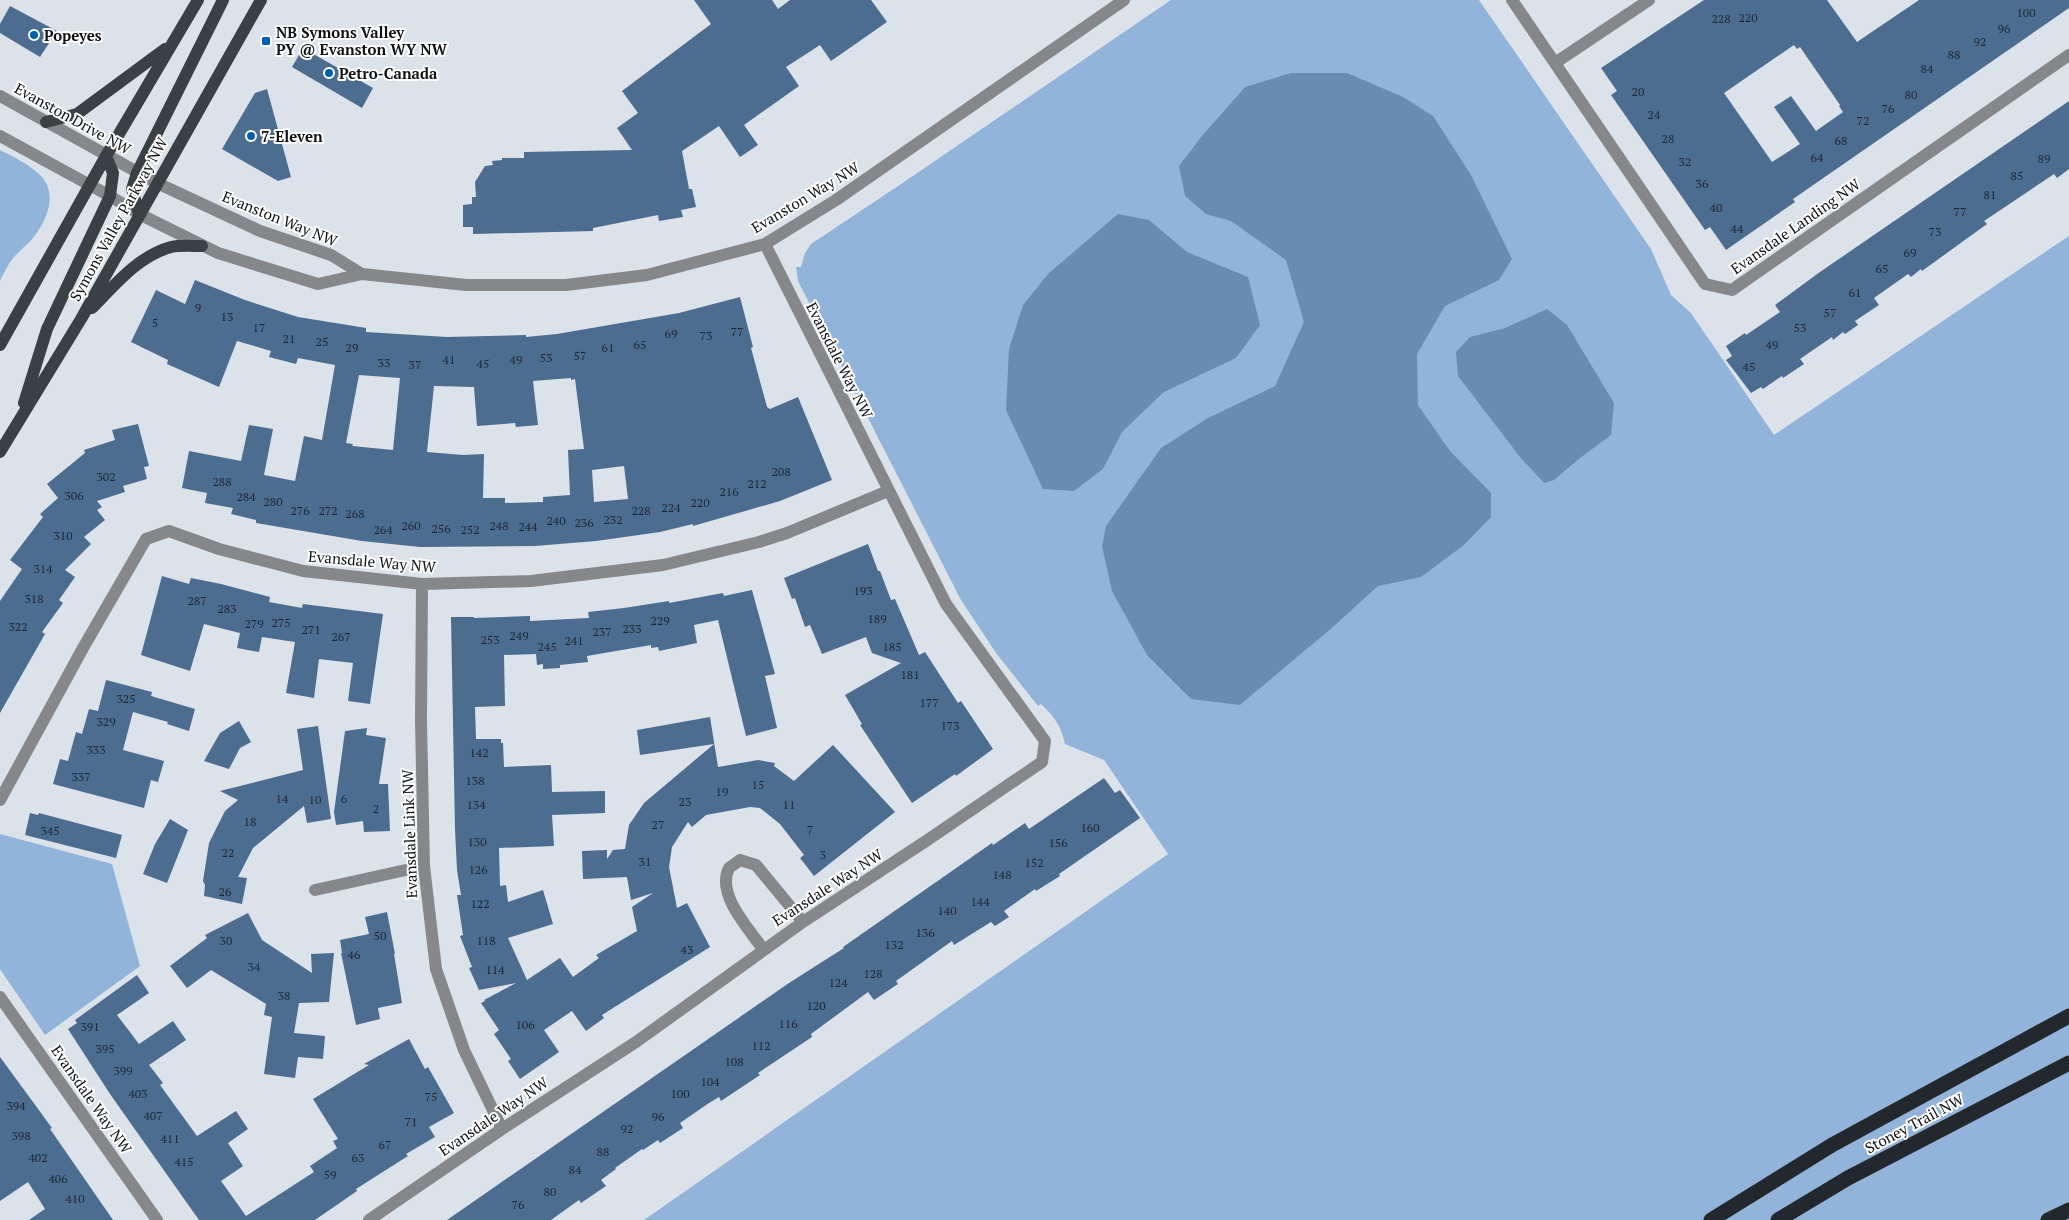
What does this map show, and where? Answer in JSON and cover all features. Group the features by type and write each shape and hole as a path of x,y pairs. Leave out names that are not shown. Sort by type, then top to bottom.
{"highway":[{"path":"1711,1220 1832,1145 2069,1016"},
{"name":"Stoney Trail NW","path":"1778,1220 1848,1178 2069,1062"},
{"path":"2048,1220 2069,1210"}],"main road":[{"path":"0,345 169,46 198,0"},
{"path":"139,214 132,189 137,173 223,0"},
{"name":"Symons Valley Parkway NW","path":"0,452 81,319 261,0"},
{"path":"46,122 77,114 169,46"},
{"path":"18,420 46,329 110,196 113,173 106,156"},
{"path":"81,319 127,272 153,254 172,247 202,246"}],"street":[{"name":"Evanston Way NW","path":"139,214 218,254 318,284 362,274 466,285 566,285 647,275 765,244 836,200 1124,0"},
{"name":"Evansdale Landing NW","path":"1512,0 1705,284 1732,290 2069,55"},
{"path":"1555,63 1649,0"},
{"name":"Evanston Drive NW","path":"0,96 157,183"},
{"path":"0,136 110,196 139,214"},
{"name":"Evanston Way NW","path":"157,183 260,231 331,255 362,274"},
{"name":"Evansdale Way NW","path":"370,1220 502,1129 636,1042 763,949 1042,762 1045,741 946,604 765,244"},
{"name":"Evansdale Way NW","path":"0,800 83,648 146,539 169,531 219,549 303,571 422,584 530,581 663,565 759,542 787,533 888,491"},
{"name":"Evansdale Link NW","path":"422,584 421,721 424,866 436,969 464,1050 502,1129"},
{"path":"763,949 731,903 725,889 729,868 740,860 756,865 803,922"},
{"path":"315,890 424,866"},
{"name":"Evansdale Way NW","path":"0,997 157,1220"}],"shaded area":[{"path":"1171,0 1479,0 1651,249 1671,295 1691,313 1774,435 2069,236 2069,1220 644,1220 1168,854 1104,760 1065,744 1053,717 1041,704 1038,706 996,653 961,600 798,281 796,267 801,267 805,253 811,244"},
{"path":"1291,73 1347,73 1403,97 1433,116 1471,175 1512,259 1499,280 1445,306 1417,354 1418,405 1450,451 1491,493 1491,517 1464,545 1421,577 1378,586 1334,626 1240,705 1191,699 1147,655 1112,591 1102,546 1106,526 1161,448 1208,418 1275,386 1304,322 1286,260 1231,221 1206,214 1185,196 1179,166 1202,136 1245,87"},
{"path":"0,150 28,165 42,177 47,184 50,200 46,217 38,232 16,254 0,281"},
{"path":"1118,214 1149,220 1187,252 1248,277 1260,325 1236,358 1164,392 1122,432 1103,469 1074,491 1043,489 1006,410 1009,349 1023,305 1048,274"},
{"path":"1547,309 1567,325 1614,403 1611,435 1554,480 1544,483 1520,457 1458,376 1456,352 1470,337 1505,328"},
{"path":"0,834 112,864 140,966 45,1035 0,969"}],"building":[{"path":"694,0 772,0 778,9 790,0 871,0 887,22 831,61 820,45 786,67 799,86 744,125 758,145 740,157 719,126 682,151 689,189 692,189 696,207 681,210 683,217 659,221 658,215 593,228 593,231 473,234 473,227 463,227 463,205 472,204 472,197 476,197 475,182 485,166 493,165 492,161 502,160 502,158 524,158 524,152 632,150 617,128 638,113 622,91 711,24"},
{"path":"1704,0 1827,0 1857,42 1919,0 2069,0 2069,8 1793,199 1795,202 1726,250 1710,227 1705,230 1611,95 1617,91 1601,68","holes":["1794,45 1797,49 1800,47 1843,112 1816,131 1791,96 1774,107 1800,144 1772,162 1724,93"]},
{"path":"10,6 57,31 40,57 0,33 0,24"},
{"path":"303,48 373,88 362,108 292,67"},
{"path":"267,89 291,177 278,181 222,149 255,93"},
{"path":"2069,101 2069,169 2057,178 2054,174 1984,221 1987,224 1922,271 1921,269 1911,277 1908,274 1874,298 1879,305 1855,321 1858,325 1845,334 1843,332 1833,340 1832,337 1800,359 1804,364 1783,378 1782,376 1763,389 1761,387 1751,393 1726,360 1732,356 1726,346 1780,312 1775,305 1820,272"},
{"path":"195,280 245,300 298,317 366,328 366,332 447,337 526,335 526,337 557,334 679,313 740,297 767,407 770,409 798,397 832,480 780,501 693,526 693,524 660,532 596,541 535,546 420,547 362,541 256,523 256,520 231,514 233,508 205,503 207,493 182,488 189,451 241,461 249,425 273,429 264,475 295,481 304,436 322,440 335,365 298,358 296,364 269,357 271,351 237,341 219,387 167,364 168,360 131,342 156,290 185,304","holes":["359,375 400,378 393,450 352,446 353,444 346,443","575,379 584,449 568,450 570,495 543,497 543,502 505,503 505,498 483,498 484,454 463,455 427,452 434,386 474,387 477,426 515,423 516,427 538,425 533,381","624,466 628,499 594,502 592,470"]},
{"path":"138,424 149,466 144,467 147,479 123,486 125,492 97,501 102,507 97,510 105,520 84,537 91,544 65,570 75,577 59,600 63,603 42,632 45,634 0,713 0,601 22,569 10,560 43,517 40,514 58,498 47,484 85,453 84,450 115,440 112,430"},
{"path":"868,544 891,600 895,599 919,655 925,652 958,703 961,701 993,749 956,776 955,774 912,803 860,725 862,724 845,695 901,663 872,653 866,637 822,654 810,625 805,627 795,598 792,599 784,578"},
{"path":"162,576 189,584 191,578 221,584 270,597 269,602 302,608 303,604 383,614 370,704 348,701 353,663 319,659 314,698 286,693 295,642 262,637 259,652 237,648 240,633 204,624 190,671 141,655"},
{"path":"752,590 775,674 765,676 777,728 746,736 718,620 694,625 697,643 659,651 658,647 651,648 651,645 587,656 588,662 560,665 560,668 543,669 543,664 537,665 536,654 504,655 505,706 475,707 476,739 501,739 501,743 503,743 504,767 551,765 552,792 605,791 605,813 552,815 554,846 499,848 500,886 506,885 508,902 543,890 553,924 508,938 527,980 560,958 573,977 599,958 596,955 637,931 632,907 653,893 631,900 627,877 583,879 582,851 607,850 607,859 613,850 625,849 629,825 644,803 714,744 640,755 637,730 710,717 718,767 758,760 775,763 774,766 794,781 833,745 895,812 814,876 800,858 804,855 780,824 760,808 750,807 706,815 692,827 688,822 672,847 669,867 677,908 687,903 710,947 602,1015 604,1018 586,1031 572,1011 544,1030 559,1052 520,1079 508,1061 511,1059 494,1034 499,1030 481,1003 516,983 479,990 469,968 472,967 460,936 463,935 457,895 461,895 457,870 455,829 451,617 530,616 530,621 589,618 588,612 669,601 669,603 723,593 724,596"},
{"path":"106,680 152,692 151,696 195,709 189,731 167,724 168,722 133,712 123,750 164,761 158,782 151,780 144,808 53,784 60,759 68,761 76,732 82,734 89,709 98,711"},
{"path":"239,721 251,742 240,748 229,769 204,761 220,733"},
{"path":"318,726 331,819 307,823 304,806 253,848 238,877 247,878 242,904 204,896 205,885 203,881 209,843 225,811 238,800 220,791 303,770 297,729"},
{"path":"367,728 366,735 386,738 379,784 388,784 390,831 364,832 363,821 336,825 334,812 345,731"},
{"path":"1104,778 1115,793 1120,790 1140,818 1059,874 1060,876 1036,891 1035,889 1004,911 1009,917 995,926 991,922 954,945 952,941 896,981 898,984 874,1000 868,992 811,1034 812,1037 758,1073 760,1075 721,1101 719,1097 709,1103 680,1123 683,1128 660,1143 658,1140 642,1149 615,1168 601,1180 606,1186 581,1203 579,1200 551,1220 447,1220 789,983 844,948 992,843 993,845 1025,823 1029,829"},
{"path":"30,813 38,815 39,813 122,835 116,858 25,835"},
{"path":"170,819 188,830 167,883 143,874 155,844"},
{"path":"387,912 402,1003 378,1008 380,1019 356,1025 340,940 369,934 365,917"},
{"path":"248,913 262,940 312,973 311,954 334,953 329,1002 299,1003 294,1033 325,1036 323,1059 298,1057 295,1078 264,1074 272,1017 264,1015 266,1004 211,970 187,988 170,966 207,938 205,935"},
{"path":"137,975 149,993 117,1015 139,1044 173,1021 186,1040 149,1065 163,1083 160,1085 197,1136 236,1111 248,1129 228,1143 243,1166 221,1181 246,1216 314,1172 310,1166 337,1148 333,1141 338,1139 313,1099 369,1065 364,1064 409,1039 425,1069 428,1067 454,1113 429,1127 435,1137 406,1154 408,1156 356,1189 357,1191 315,1220 199,1220 110,1094 68,1029 77,1023 75,1020"},
{"path":"0,1057 52,1128 50,1129 113,1220 29,1220 45,1209 28,1182 0,1201"}],"place":[{"name":"Popeyes","path":"34,35"},
{"name":"NB Symons Valley PY @ Evanston WY NW","path":"266,41"},
{"name":"Petro-Canada","path":"329,73"},
{"name":"7-Eleven","path":"251,136"}]}
